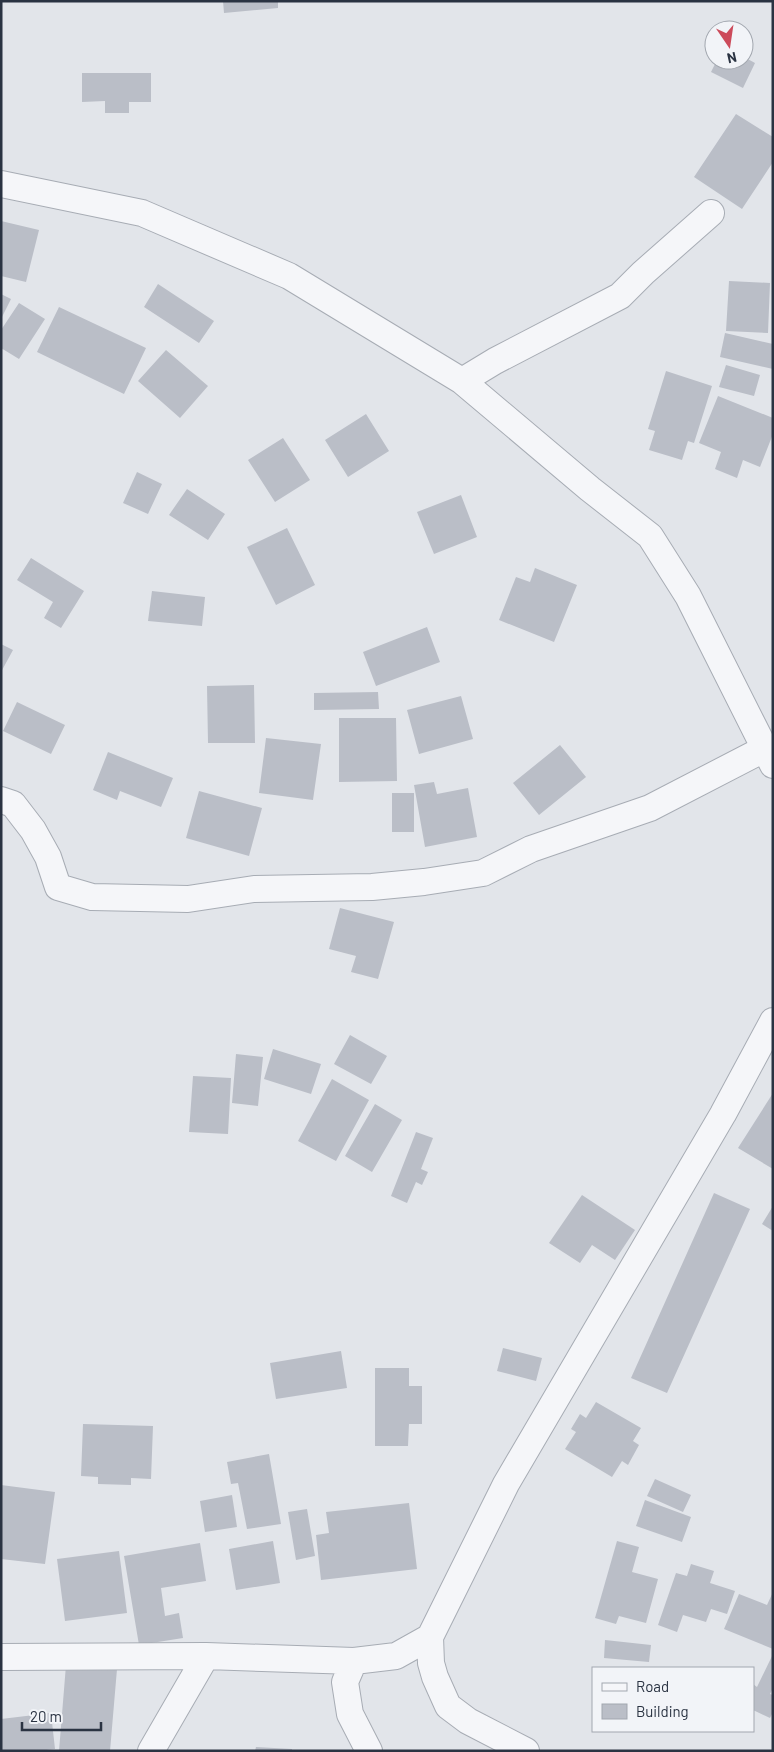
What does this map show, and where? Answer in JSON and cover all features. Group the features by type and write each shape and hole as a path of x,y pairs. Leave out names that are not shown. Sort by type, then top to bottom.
{"street":[{"path":"1,184 142,213 289,276 462,381 590,489 650,536 688,596 768,757 650,808 531,848 483,873 424,882 372,886 254,889 188,899 92,897 58,887 48,857 33,830 13,804 1,800"},
{"path":"462,381 495,361 620,296 711,213"},
{"path":"526,1751 468,1721 448,1706 431,1663 430,1637 506,1484 723,1114 773,1021"},
{"path":"1,1657 206,1656 354,1661 396,1656 430,1637"},
{"path":"151,1751 206,1656"},
{"path":"354,1661 345,1682 350,1714 369,1751"}],"building":[{"path":"223,1 278,1 278,8 224,13"},
{"path":"712,70 752,70 743,88 711,72"},
{"path":"82,73 151,73 151,102 129,102 129,113 105,113 105,101 82,102"},
{"path":"736,114 773,137 773,162 742,209 694,177"},
{"path":"1,221 39,230 26,282 1,276"},
{"path":"729,281 770,283 768,333 726,331"},
{"path":"158,284 214,321 199,343 144,307"},
{"path":"1,294 11,299 1,319"},
{"path":"19,303 45,319 19,359 1,348 1,330"},
{"path":"59,307 146,348 124,394 37,352"},
{"path":"725,333 773,344 773,369 720,357"},
{"path":"166,350 208,386 180,418 138,381"},
{"path":"726,365 760,375 754,396 719,387"},
{"path":"666,371 712,386 694,443 688,441 682,460 649,450 655,431 648,429"},
{"path":"718,396 773,418 773,434 760,467 743,460 737,478 715,469 721,452 699,443"},
{"path":"366,414 389,451 348,477 325,440"},
{"path":"283,438 310,480 275,502 248,460"},
{"path":"137,472 162,484 148,514 123,503"},
{"path":"187,489 225,514 208,540 169,515"},
{"path":"461,495 477,537 434,554 417,512"},
{"path":"287,528 315,585 276,605 247,547"},
{"path":"31,558 84,591 61,628 44,618 53,602 17,580"},
{"path":"535,568 577,585 554,642 499,620 516,577 530,582"},
{"path":"152,591 205,597 202,626 148,621"},
{"path":"427,627 440,662 376,686 363,652"},
{"path":"1,644 13,650 1,672"},
{"path":"254,685 255,743 208,743 207,686"},
{"path":"378,692 379,709 314,710 314,693"},
{"path":"461,696 473,739 419,754 407,710"},
{"path":"17,702 65,725 51,754 3,731"},
{"path":"339,718 396,718 397,781 339,782"},
{"path":"266,738 321,744 313,800 259,793"},
{"path":"560,745 586,777 539,815 513,783"},
{"path":"108,752 173,778 161,807 120,791 117,800 93,790"},
{"path":"434,782 437,794 468,788 477,837 425,847 414,785"},
{"path":"199,791 262,808 249,856 186,838"},
{"path":"392,793 414,793 414,832 392,832"},
{"path":"340,908 394,922 378,979 351,972 356,956 329,949"},
{"path":"350,1035 387,1056 371,1084 334,1064"},
{"path":"273,1049 321,1064 311,1094 264,1079"},
{"path":"236,1054 263,1057 258,1106 232,1103"},
{"path":"193,1076 231,1078 228,1134 189,1132"},
{"path":"332,1079 369,1100 336,1161 298,1141"},
{"path":"773,1093 773,1169 738,1148"},
{"path":"375,1104 402,1120 372,1172 345,1156"},
{"path":"416,1132 433,1138 421,1169 428,1172 422,1185 416,1182 407,1203 391,1196"},
{"path":"714,1193 750,1209 667,1393 631,1378"},
{"path":"582,1195 635,1230 615,1260 592,1245 580,1263 549,1243"},
{"path":"773,1206 773,1231 762,1224"},
{"path":"503,1348 542,1358 536,1381 497,1371"},
{"path":"341,1351 347,1388 276,1399 270,1363"},
{"path":"375,1368 409,1368 409,1386 422,1386 422,1424 409,1424 408,1446 375,1446"},
{"path":"596,1402 641,1428 633,1441 639,1445 628,1465 622,1461 612,1477 565,1449 576,1432 571,1429 580,1414 586,1418"},
{"path":"83,1424 153,1426 151,1479 131,1478 131,1485 98,1484 98,1477 81,1476"},
{"path":"269,1454 281,1524 247,1529 238,1483 231,1484 227,1462"},
{"path":"655,1479 691,1495 683,1512 647,1496"},
{"path":"1,1485 55,1492 45,1564 1,1559"},
{"path":"232,1495 237,1527 205,1532 200,1501"},
{"path":"645,1500 691,1517 682,1542 636,1526"},
{"path":"409,1503 417,1569 321,1580 316,1535 329,1533 326,1512"},
{"path":"307,1509 315,1556 296,1560 288,1512"},
{"path":"273,1541 280,1583 236,1590 229,1549"},
{"path":"617,1541 639,1547 632,1572 658,1579 646,1623 619,1616 616,1624 595,1618"},
{"path":"200,1543 206,1581 161,1588 165,1616 179,1613 183,1638 139,1645 124,1556"},
{"path":"119,1551 127,1613 65,1621 57,1559"},
{"path":"691,1564 714,1571 710,1583 735,1591 727,1614 711,1609 706,1622 683,1615 677,1632 658,1625 676,1573 687,1576"},
{"path":"773,1592 773,1649 724,1629 739,1594 767,1605"},
{"path":"605,1640 651,1645 649,1662 604,1658"},
{"path":"773,1654 773,1688 770,1694 773,1695 773,1712 770,1718 754,1710 754,1685 757,1687"},
{"path":"66,1665 117,1669 110,1751 59,1751"},
{"path":"51,1713 55,1749 1,1751 1,1719"},
{"path":"256,1747 292,1749 292,1751 255,1751"}]}
